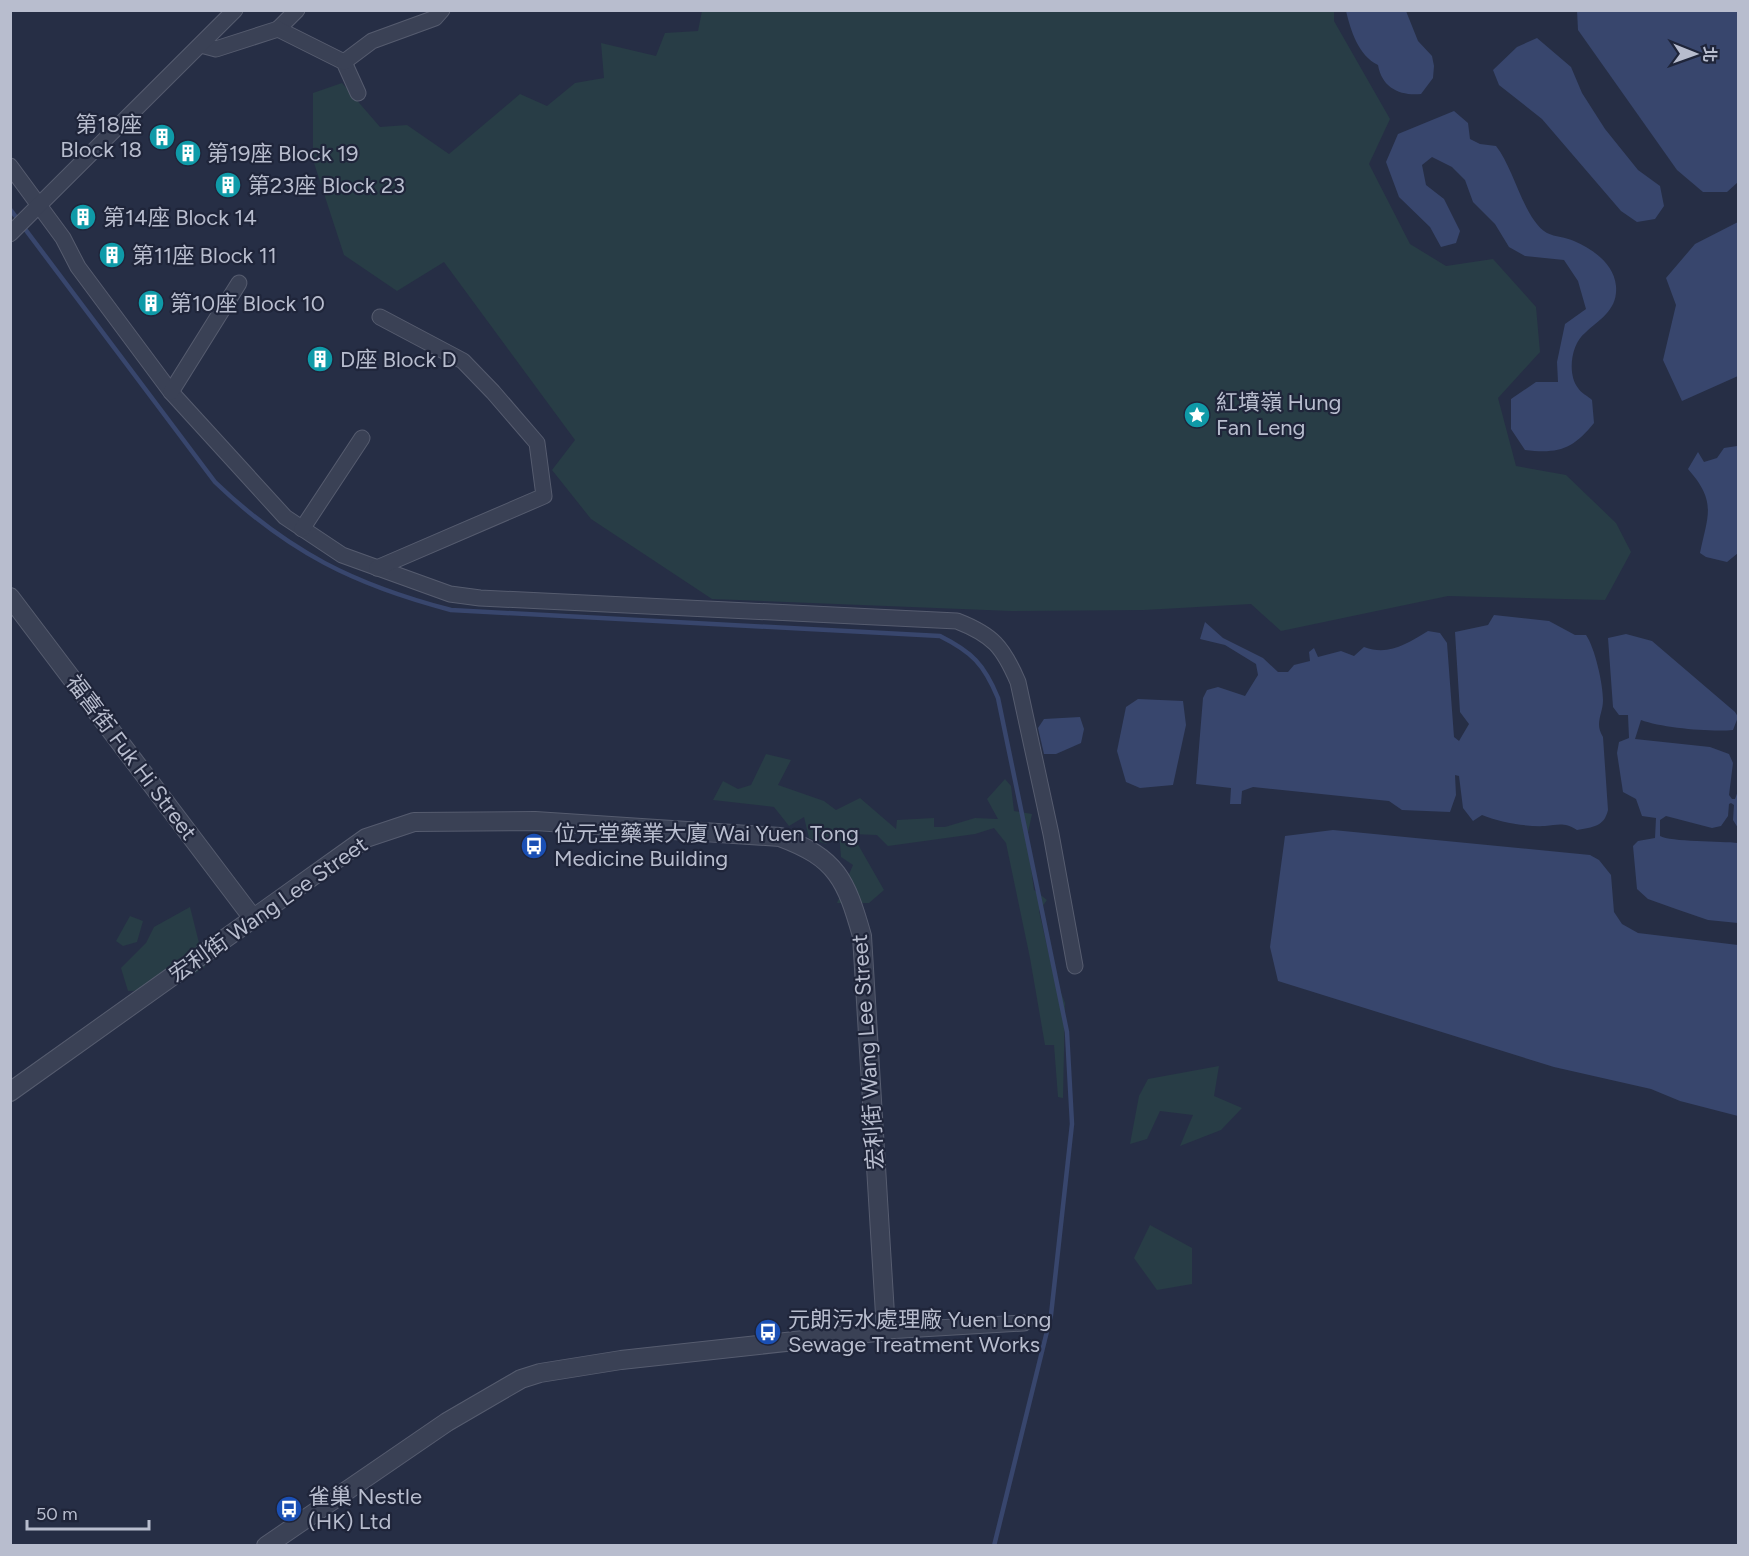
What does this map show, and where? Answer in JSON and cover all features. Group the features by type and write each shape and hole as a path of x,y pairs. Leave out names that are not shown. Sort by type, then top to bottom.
{"street":[{"path":"10,234 236,10"},
{"path":"201,45 216,49 278,29 297,10"},
{"path":"344,62 372,40 435,18 442,10"},
{"path":"278,29 344,62 358,93"},
{"path":"10,166 36,208 63,238 78,267 171,392 285,517 342,555 450,594 480,598 957,621 988,635 1009,660 1018,682 1052,834 1075,966"},
{"path":"171,392 239,283"},
{"path":"377,568 544,496 537,443 494,392 463,361 380,317"},
{"path":"302,529 362,438"},
{"name":"福喜街 Fuk Hi Street","path":"10,597 252,917"},
{"name":"宏利街 Wang Lee Street","path":"10,1092 252,917 366,838 414,822 536,821 780,837 806,847 844,882 862,936 886,1331"},
{"path":"266,1545 447,1422 521,1379 540,1373 621,1360 886,1331 1024,1323"}],"shaded area":[{"path":"702,11 1334,11 1334,21 1390,119 1369,164 1410,244 1446,266 1493,259 1536,307 1540,352 1498,398 1516,466 1566,475 1616,523 1631,552 1605,600 1448,596 1281,631 1251,604 1144,610 1011,611 712,599 591,519 552,470 575,440 444,262 397,291 344,255 313,160 313,93 342,83 380,127 407,125 449,154 520,94 547,106 575,83 604,78 601,43 656,56 665,33 698,31"},
{"path":"766,754 791,760 778,785 824,801 836,810 860,798 896,829 897,820 934,818 934,827 945,827 975,818 998,819 987,799 1005,779 1011,786 1014,811 1032,814 1027,837 1034,890 1047,900 1039,911 1053,972 1065,1003 1063,1098 1058,1097 1054,1045 1045,1045 1006,843 994,828 975,834 888,846 877,835 852,834 884,890 869,903 837,903 853,865 841,857 839,831 826,844 809,838 804,817 789,826 774,807 713,800 723,781 738,789 751,785"},
{"path":"190,907 205,967 167,990 128,991 121,968 146,943 154,927"},
{"path":"130,916 143,921 137,942 123,946 116,941"},
{"path":"1219,1066 1214,1096 1242,1108 1221,1130 1180,1146 1193,1115 1160,1111 1147,1139 1130,1144 1139,1096 1148,1079"},
{"path":"1150,1225 1192,1248 1192,1284 1157,1290 1134,1258"}],"water":[{"path":"1577,10 1738,11 1738,182 1727,192 1703,192 1677,170 1578,30"},
{"path":"1346,11 1406,11 1418,41 1432,56 1434,66 1433,78 1421,94 1399,92 1383,80 1378,65 1365,55 1356,42"},
{"path":"1537,38 1571,67 1582,93 1605,129 1638,170 1660,186 1664,206 1655,219 1637,222 1621,211 1542,119 1499,85 1493,70 1517,47"},
{"path":"1454,111 1468,123 1470,139 1480,144 1496,146 1526,206 1539,226 1547,233 1581,244 1595,253 1607,264 1614,278 1616,294 1611,308 1580,338 1572,359 1572,375 1575,382 1579,390 1592,400 1594,423 1579,439 1564,448 1547,451 1525,450 1511,429 1511,399 1536,382 1558,382 1557,362 1565,324 1586,309 1578,281 1564,260 1525,256 1509,247 1495,224 1473,202 1465,180 1452,167 1432,157 1422,165 1426,185 1444,199 1460,231 1456,243 1441,247 1430,227 1399,197 1386,162 1398,134"},
{"path":"1738,222 1738,376 1682,401 1663,360 1676,305 1666,278 1695,244"},
{"path":"1737,446 1738,553 1727,562 1706,557 1700,553 1707,518 1707,500 1697,480 1688,469 1698,452 1704,462 1717,458 1724,448"},
{"path":"1494,615 1549,621 1575,635 1586,635 1598,666 1603,693 1599,727 1603,737 1608,810 1601,823 1577,830 1565,825 1513,824 1482,815 1473,821 1463,808 1459,776 1455,775 1456,795 1450,812 1402,810 1389,801 1253,787 1242,791 1241,804 1230,804 1231,788 1196,784 1203,698 1207,690 1218,687 1245,696 1258,675 1256,664 1225,645 1200,639 1205,622 1223,638 1263,658 1278,672 1288,672 1294,665 1310,661 1309,652 1314,648 1318,657 1341,651 1354,656 1364,647 1389,649 1405,644 1428,631 1440,633 1447,643 1454,737 1459,741 1469,724 1460,712 1455,632 1488,625"},
{"path":"1626,634 1652,641 1738,717 1733,730 1699,730 1641,720 1635,739 1710,747 1729,754 1733,763 1729,795 1735,799 1738,791 1738,828 1733,820 1734,805 1731,803 1728,816 1721,826 1712,828 1666,816 1660,820 1660,836 1738,843 1738,923 1708,920 1648,899 1637,889 1633,846 1638,841 1655,838 1656,818 1642,816 1636,799 1623,792 1617,753 1619,742 1629,738 1628,715 1619,715 1613,707 1608,638"},
{"path":"1138,699 1183,701 1186,725 1173,785 1140,788 1126,782 1117,751 1126,707"},
{"path":"1080,717 1084,729 1081,743 1056,754 1044,754 1038,728 1044,719"},
{"path":"1333,830 1590,855 1599,860 1611,875 1614,912 1622,924 1638,933 1738,945 1738,1116 1680,1101 1651,1089 1554,1067 1278,981 1270,947 1285,836"}],"waterway":[{"path":"10,209 215,482 242,507 296,547 353,577 451,610 940,636 969,654 988,676 998,698 1067,1032 1072,1124 1051,1315 994,1546"}],"place":[{"name":"第18座 Block 18","path":"162,137"},
{"name":"第19座 Block 19","path":"188,153"},
{"name":"第23座 Block 23","path":"228,185"},
{"name":"第14座 Block 14","path":"83,217"},
{"name":"第11座 Block 11","path":"112,255"},
{"name":"第10座 Block 10","path":"151,303"},
{"name":"D座 Block D","path":"320,359"},
{"name":"紅墳嶺 Hung Fan Leng","path":"1197,415"},
{"name":"位元堂藥業大廈 Wai Yuen Tong Medicine Building","path":"534,846"},
{"name":"元朗污水處理廠 Yuen Long Sewage Treatment Works","path":"768,1332"},
{"name":"雀巢 Nestle (HK) Ltd","path":"289,1509"}]}
